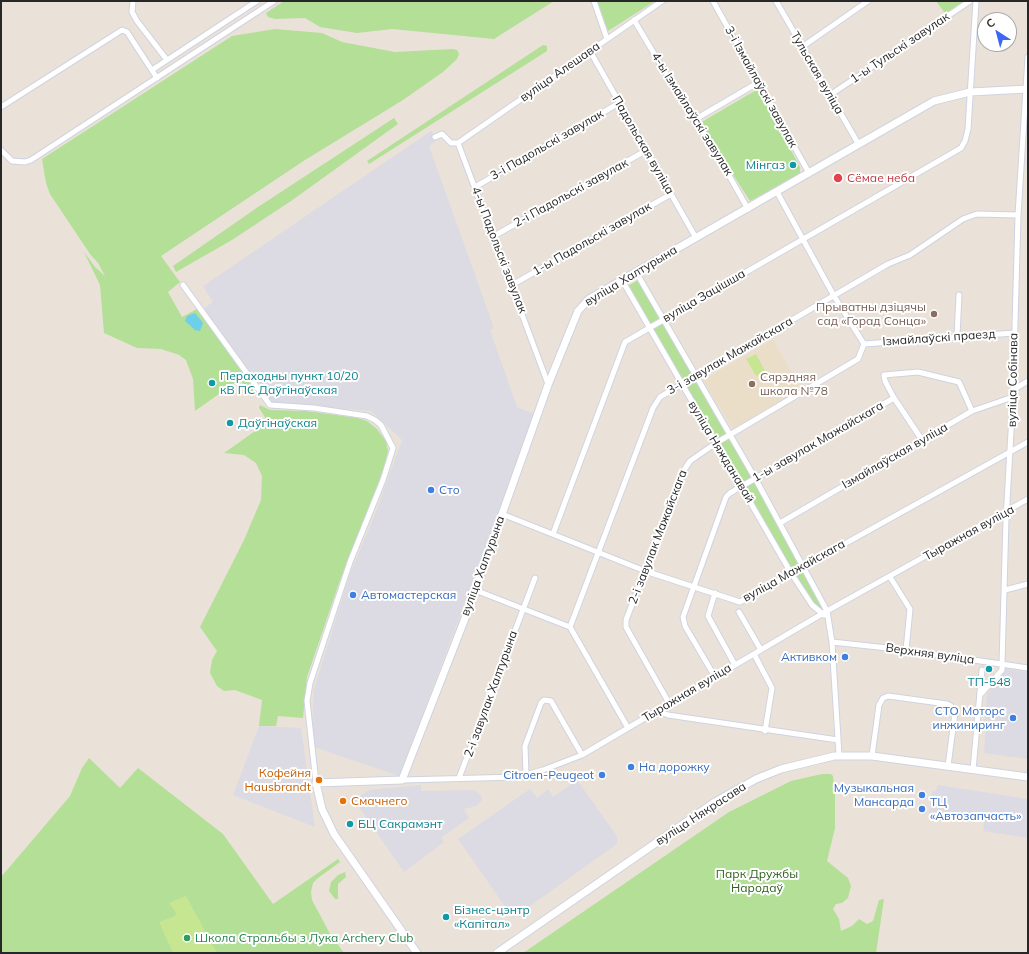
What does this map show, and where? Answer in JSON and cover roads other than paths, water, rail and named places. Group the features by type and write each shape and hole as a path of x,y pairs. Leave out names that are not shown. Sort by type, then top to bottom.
{"street":[{"path":"133,1 132,12 137,21 167,60"},
{"path":"152,70 257,1"},
{"path":"1,150 12,160 25,162 31,160 274,1"},
{"path":"594,1 607,38"},
{"name":"вуліца Алешава","path":"458,143 662,1"},
{"name":"3-і Ізмайлаўскі завулак","path":"713,1 809,173"},
{"name":"Тульская вуліца","path":"776,1 858,145"},
{"path":"802,47 868,1"},
{"name":"1-ы Тульскі завулак","path":"830,95 970,1"},
{"path":"970,92 976,1"},
{"name":"4-ы Ізмайлаўскі завулак","path":"634,20 694,120 718,155 748,208"},
{"path":"1,107 119,31 127,32 157,78"},
{"name":"Падольская вуліца","path":"590,51 696,238"},
{"name":"вуліца Собінава","path":"980,695 1002,670 1007,512 1013,397 1018,215 1028,57"},
{"path":"694,120 759,82"},
{"name":"вуліца Халтурына","path":"402,780 475,590 548,384 578,311 589,299 934,101 970,92 1027,89"},
{"name":"вуліца Зацішша","path":"553,534 623,344 663,319 804,240 961,148 968,129 970,92"},
{"name":"3-і Падольскі завулак","path":"475,187 619,103"},
{"path":"435,137 442,134 451,143 458,143"},
{"name":"4-ы Падольскі завулак","path":"458,143 512,284 548,384"},
{"name":"2-і Падольскі завулак","path":"494,236 647,150"},
{"path":"777,192 834,296 864,344"},
{"name":"1-ы Падольскі завулак","path":"512,284 671,194"},
{"name":"3-і завулак Мажайскага","path":"570,627 656,402 660,396 888,264 910,255 963,218 977,214 1018,215"},
{"name":"вуліца Няжданавай","path":"636,272 780,523 803,566 824,613"},
{"name":"вуліца Няжданавай","path":"622,280 791,573 812,605 828,617 832,642 839,755"},
{"path":"183,285 270,405 367,416 381,425 393,448 383,480 350,562 310,683 307,701 316,783 322,809 330,827 418,953"},
{"path":"957,336 959,295"},
{"name":"Ізмайлаўскі праезд","path":"864,344 1014,333"},
{"name":"2-і завулак Мажайскага","path":"669,704 626,627 626,620 684,470 690,462 730,434 858,359 864,344"},
{"path":"922,440 894,398 884,380 884,375 918,372 956,381 962,386 972,411"},
{"path":"1013,390 1028,380"},
{"name":"Ізмайлаўская вуліца","path":"780,523 972,411 1013,397"},
{"name":"1-ы завулак Мажайскага","path":"715,677 682,617 726,497 755,478 894,398"},
{"name":"вуліца Мажайскага","path":"502,514 645,571 737,601 744,601 803,566 1028,442"},
{"name":"Тыражная вуліца","path":"316,783 503,778 526,775 582,755 824,613 1028,499"},
{"path":"890,577 910,609 906,650"},
{"name":"2-і завулак Халтурына","path":"459,778 535,578"},
{"path":"1005,590 1028,584"},
{"path":"475,590 570,627 628,728"},
{"path":"715,593 708,616 735,665"},
{"path":"739,612 760,650"},
{"name":"Верхняя вуліца","path":"832,642 906,650 1028,668"},
{"path":"754,654 772,688 765,730"},
{"path":"973,770 982,670"},
{"path":"872,756 879,706 883,698 888,696 947,704 951,706 955,713 948,766"},
{"path":"526,775 525,746 544,700 551,701 582,755"},
{"path":"657,711 668,715 838,740"},
{"name":"вуліца Някрасава","path":"497,953 696,814 732,792 782,769 839,755 872,756 1028,777"}],"water":[{"path":"195,313 203,323 200,331 195,330 185,321 187,316"}],"place":[{"name":"Мінгаз","path":"793,165"},
{"name":"Сёмае неба","path":"838,178"},
{"name":"Прыватны дзіцячы сад «Горад Сонца»","path":"934,314"},
{"name":"Пераходны пункт 10/20 кВ ПС Даўгінаўская","path":"212,383"},
{"name":"Сярэдняя школа №78","path":"752,384"},
{"name":"Даўгінаўская","path":"230,423"},
{"name":"Сто","path":"431,490"},
{"name":"Автомастерская","path":"353,595"},
{"name":"Активком","path":"845,657"},
{"name":"ТП-548","path":"989,669"},
{"name":"СТО Моторс инжиниринг","path":"1013,718"},
{"name":"На дорожку","path":"631,767"},
{"name":"Citroen-Peugeot","path":"602,775"},
{"name":"Кофейня Hausbrandt","path":"319,780"},
{"name":"Музыкальная Мансарда","path":"922,795"},
{"name":"Смачнего","path":"343,801"},
{"name":"ТЦ «Автозапчасть»","path":"922,809"},
{"name":"БЦ Сакрамэнт","path":"350,824"},
{"name":"Бізнес-цэнтр «Капітал»","path":"446,917"},
{"name":"Школа Стральбы з Лука Archery Club","path":"187,938"}],"park label":[{"name":"Парк Дружбы Народаў","path":"757,881"}]}
